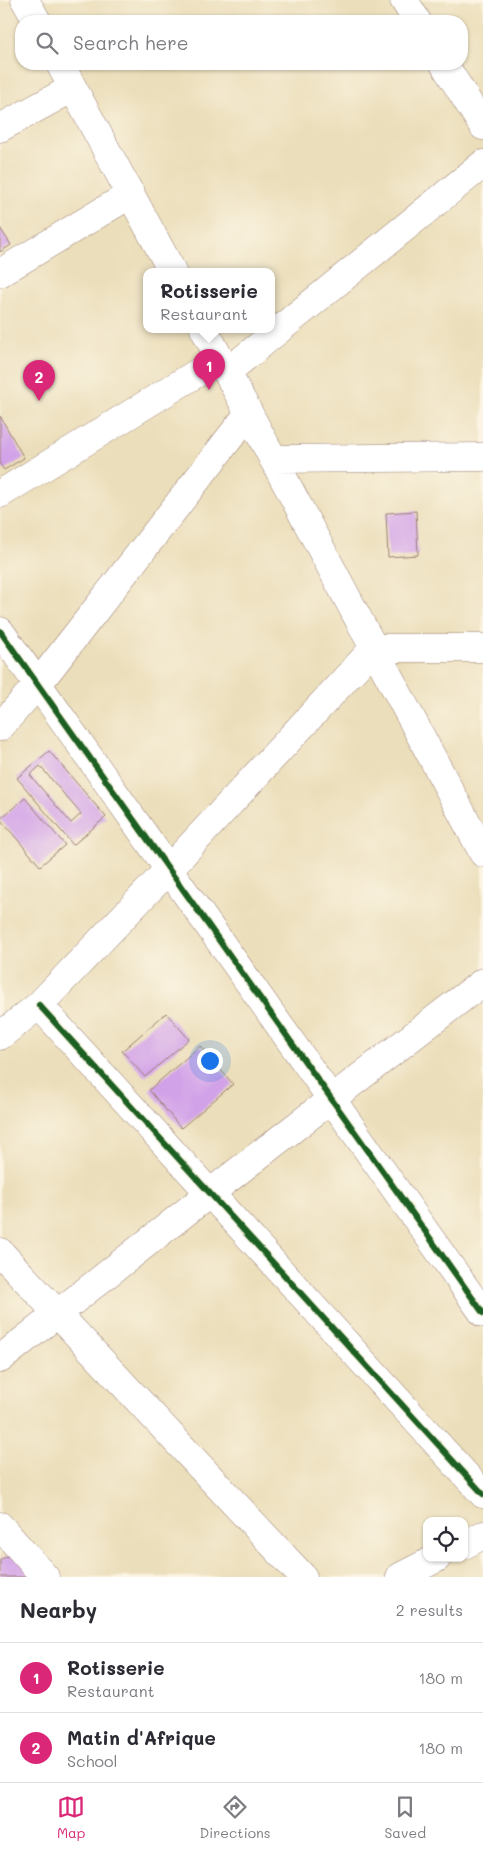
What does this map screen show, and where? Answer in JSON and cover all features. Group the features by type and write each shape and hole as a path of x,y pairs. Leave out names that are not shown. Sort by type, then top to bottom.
{"street":[{"path":"25,0 34,15"},
{"path":"404,0 413,15"},
{"path":"63,70 170,268"},
{"path":"448,70 483,126"},
{"path":"0,128 73,88"},
{"path":"275,325 483,164"},
{"path":"0,273 131,194"},
{"path":"206,333 483,853"},
{"path":"0,494 224,365 265,333"},
{"path":"0,727 38,684 249,413"},
{"path":"273,459 483,457"},
{"path":"0,631 483,1313"},
{"path":"0,1036 39,1005 169,869 374,648 483,648"},
{"path":"0,1359 210,1193 483,982"},
{"path":"39,1005 483,1494"},
{"path":"0,1252 302,1577"},
{"path":"0,1526 45,1577"},
{"path":"468,1543 483,1535"},
{"path":"400,1577 430,1562"}],"building":[{"path":"0,228 11,245 0,252"},
{"path":"0,416 24,458 4,470 0,464"},
{"path":"416,511 418,555 388,557 386,513"},
{"path":"49,751 106,817 73,845 17,778","holes":["40,766 81,814 71,823 30,775"]},
{"path":"25,798 65,845 40,866 0,819"},
{"path":"166,1013 189,1039 145,1077 122,1051"},
{"path":"200,1046 233,1084 181,1128 149,1090"},
{"path":"19,1550 39,1577 0,1577 0,1560"}],"cycle path":[{"path":"0,631 483,1313"},
{"path":"39,1005 483,1494"}],"place":[{"name":"Rotisserie","path":"209,390"},
{"name":"Matin d'Afrique","path":"39,401"}]}
